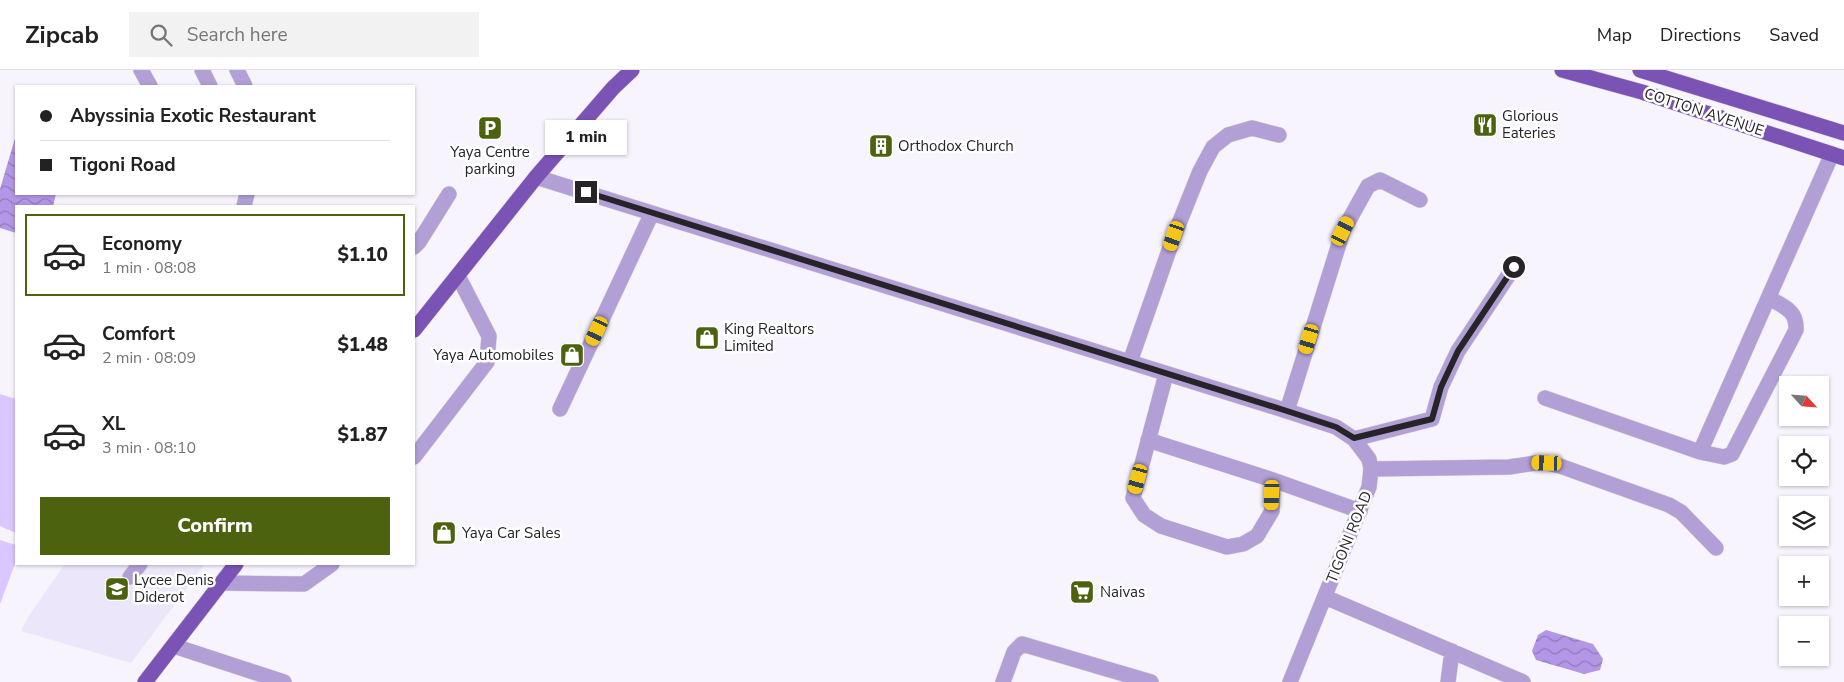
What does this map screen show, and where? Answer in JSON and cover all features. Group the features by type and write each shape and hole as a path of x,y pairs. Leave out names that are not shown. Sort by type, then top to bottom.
{"main road":[{"path":"613,88 625,70"},
{"path":"415,329 536,177 613,88 632,70"},
{"name":"COTTON AVENUE","path":"1562,70 1642,92 1838,156"},
{"name":"COTTON AVENUE","path":"1645,71 1844,133"},
{"path":"145,682 235,565"}],"street":[{"path":"141,70 149,85"},
{"path":"202,70 210,85"},
{"path":"237,70 244,85"},
{"path":"1130,362 1174,236 1200,171 1214,147 1228,135 1252,128 1279,135"},
{"path":"1700,452 1769,298 1838,156"},
{"name":"TIGONI ROAD","path":"536,177 1287,411 1336,427 1354,438 1369,459 1371,469 1370,487 1290,682"},
{"path":"1287,411 1343,231 1368,186 1380,180 1420,200"},
{"path":"415,246 449,194"},
{"path":"560,409 652,213"},
{"path":"1354,438 1432,419 1441,387 1458,351 1514,267"},
{"path":"415,456 487,362 489,336 458,276"},
{"path":"1545,398 1700,452 1724,457 1732,454 1796,330 1797,319 1791,311 1769,298"},
{"path":"1166,374 1133,498 1144,515 1161,526 1227,547 1243,544 1257,536 1272,510 1272,480"},
{"path":"1148,440 1360,511"},
{"path":"1371,469 1508,467 1536,462 1560,466 1669,505 1681,512 1716,548"},
{"path":"130,577 139,565"},
{"path":"221,584 304,584 331,565"},
{"path":"1325,597 1524,682"},
{"path":"1003,682 1014,652 1022,644 1151,682"},
{"path":"174,646 284,682"},
{"path":"1448,682 1452,651"},
{"path":"235,682 245,670"}],"shaded area":[{"path":"0,394 15,399 15,533 0,526"},
{"path":"0,540 15,545 15,564 0,604"},
{"name":"Lycee Denis Diderot","path":"64,565 204,565 131,663 21,631 30,614"}],"water":[{"path":"15,138 15,195 56,195 53,205 15,205 15,233 0,228 0,189"},
{"path":"1546,630 1593,644 1603,659 1600,670 1584,674 1536,660 1532,651 1538,635"}],"place":[{"name":"Glorious Eateries","path":"1485,125"},
{"name":"Yaya Centre parking","path":"490,128"},
{"name":"Orthodox Church","path":"881,146"},
{"name":"King Realtors Limited","path":"707,338"},
{"name":"Yaya Automobiles","path":"572,355"},
{"name":"Yaya Car Sales","path":"444,533"},
{"name":"Lycee Denis Diderot","path":"117,589"},
{"name":"Naivas","path":"1082,592"}],"route":[{"path":"586,192 1287,411 1336,427 1354,438 1432,419 1441,387 1458,351 1514,267"}]}
